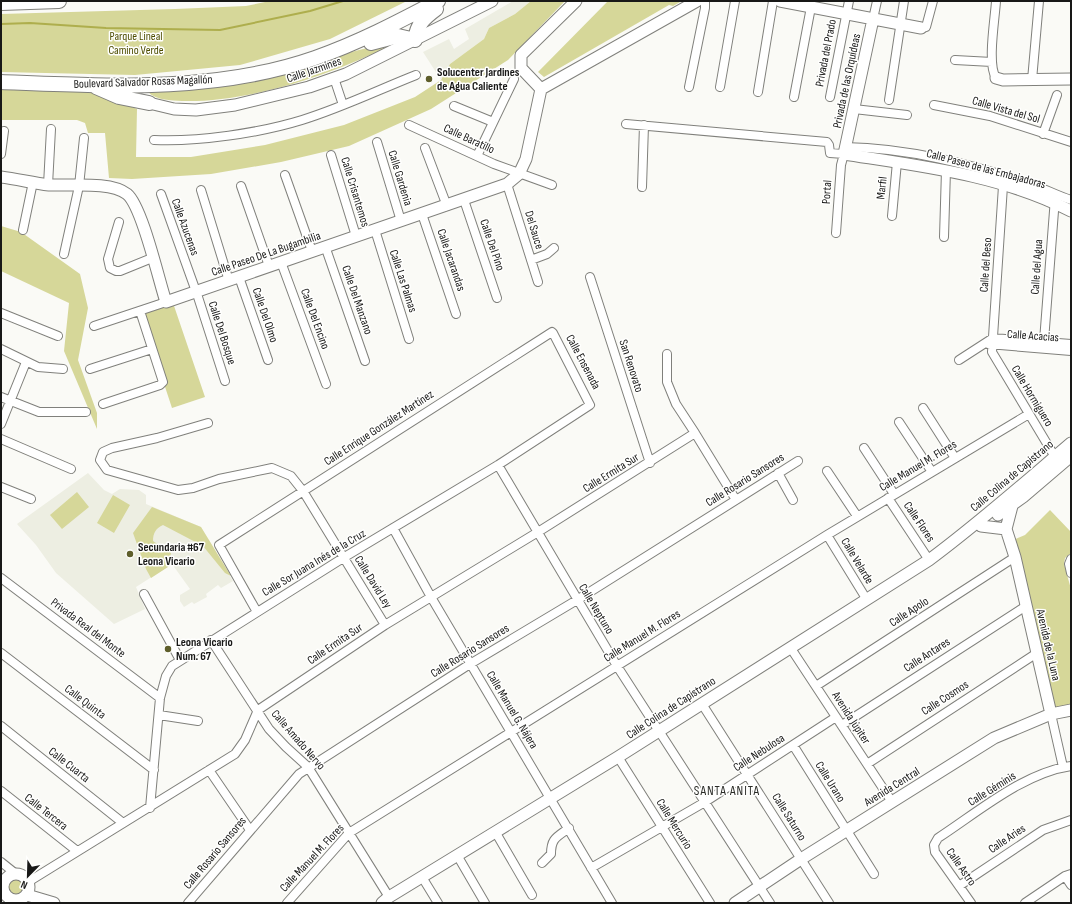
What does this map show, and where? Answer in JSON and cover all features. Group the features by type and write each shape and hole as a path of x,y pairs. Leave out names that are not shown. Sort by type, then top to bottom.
{"highway":[{"path":"2,2 60,1"},
{"name":"Boulevard Salvador Rosas Magallón","path":"1,82 142,85 197,83 251,75 315,58 371,36 438,1"},
{"path":"315,58 391,37 404,36 415,40 416,32 421,22 446,1"},
{"path":"94,85 119,97 149,103"}],"street":[{"name":"Calle Jazmines","path":"149,103 174,109 196,110 235,105 302,89 334,78 415,40 492,1"},
{"path":"576,1 521,55 521,68 541,89 698,1"},
{"path":"689,87 705,8 705,1"},
{"path":"720,87 735,1"},
{"path":"758,92 773,1"},
{"path":"780,1 816,5 873,20 921,28 926,27 929,23 933,1"},
{"name":"Privada del Prado","path":"830,97 849,1"},
{"path":"873,20 877,1"},
{"path":"888,100 904,1"},
{"path":"996,1 992,62 992,72 996,78 1003,80 1071,79"},
{"path":"1032,80 1039,1"},
{"path":"794,97 816,5"},
{"name":"Privada de las Orquídeas","path":"844,151 873,20"},
{"path":"955,60 992,62"},
{"path":"154,140 201,138 250,132 302,120 416,75"},
{"path":"334,78 343,105"},
{"path":"477,156 514,79"},
{"path":"142,85 149,103"},
{"name":"Calle Paseo De La Bugambilia","path":"166,302 507,184 519,174 526,159 541,89"},
{"path":"1043,134 1057,95"},
{"path":"454,106 494,122"},
{"name":"Calle Vista del Sol","path":"934,106 990,116 1071,142"},
{"path":"854,109 907,115"},
{"name":"Calle Baratillo","path":"409,124 519,174 552,185"},
{"name":"Calle Paseo de las Embajadoras","path":"626,124 822,141 829,145 830,153 844,151 946,170 1055,198 1071,211"},
{"path":"642,187 644,125"},
{"path":"48,185 51,129"},
{"path":"1,154 4,131"},
{"path":"64,254 79,186 84,138"},
{"name":"Calle Gardenia","path":"377,142 401,221"},
{"path":"424,148 447,206"},
{"path":"844,151 873,149 947,160 1029,184 1055,198 1071,200"},
{"name":"Portal","path":"836,232 841,165 844,151"},
{"name":"Calle Crisantemos","path":"330,155 356,236"},
{"name":"Marfil","path":"892,216 897,162"},
{"path":"944,236 946,170"},
{"path":"285,175 312,251"},
{"path":"1,177 48,185 112,187 127,194 139,213 166,302 94,326"},
{"path":"24,230 33,182"},
{"name":"Del Sauce","path":"507,184 538,282"},
{"path":"241,186 269,266"},
{"name":"Calle del Beso","path":"990,342 1004,186"},
{"name":"Calle Del Olmo","path":"201,190 234,279 268,360"},
{"name":"Calle Azucenas","path":"160,194 196,292"},
{"name":"Calle del Agua","path":"1044,341 1055,198"},
{"name":"Calle Del Pino","path":"464,200 497,298"},
{"name":"Calle Jacarandas","path":"422,214 456,314"},
{"path":"119,222 108,259 110,268 120,271 152,258"},
{"name":"Calle Las Palmas","path":"374,230 409,339"},
{"name":"Calle Del Manzano","path":"325,246 365,361"},
{"path":"531,260 544,256 554,248"},
{"name":"Calle Del Encino","path":"281,262 326,384"},
{"name":"San Renovato","path":"590,277 650,463"},
{"name":"Calle Del Bosque","path":"196,292 225,381"},
{"path":"103,404 162,384 164,382 140,311"},
{"path":"1,313 58,336"},
{"name":"Calle Ensenada","path":"553,332 591,404"},
{"name":"Calle Enrique González Martínez","path":"257,612 219,545 553,332"},
{"name":"Calle Acacias","path":"990,342 1044,341 1071,344"},
{"path":"959,360 990,342"},
{"name":"Calle Acacias","path":"990,342 1071,351"},
{"name":"Calle Hormiguero","path":"990,342 993,356 1055,457"},
{"path":"1,349 26,362 46,369 63,369"},
{"path":"90,368 152,349"},
{"path":"667,354 667,382 676,404 736,500"},
{"path":"1,424 26,362"},
{"path":"1,397 39,412 86,412"},
{"name":"Calle Sor Juana Inés de la Cruz","path":"150,808 160,698 169,671 180,660 343,558 498,465 591,404"},
{"path":"923,408 955,458"},
{"name":"Calle Manuel M. Flores","path":"287,903 349,833 827,534 1029,414"},
{"path":"899,422 932,472"},
{"name":"Calle David Ley","path":"208,423 157,438 112,448 102,452 100,460 107,470 178,490 193,488 219,479 272,468 291,476 303,491 385,625"},
{"name":"Calle Ermita Sur","path":"258,710 385,625 695,434"},
{"path":"1,439 71,469"},
{"name":"Calle Colina de Capistrano","path":"1010,502 1071,443"},
{"name":"Calle Flores","path":"864,448 929,560"},
{"name":"Calle Colina de Capistrano","path":"385,900 618,758 790,647 929,560 1071,456"},
{"name":"Calle Rosario Sansores","path":"188,903 291,780 308,767 470,664 577,600 798,460"},
{"name":"Calle Neptuno","path":"498,465 617,666 770,903"},
{"path":"827,471 857,516"},
{"path":"778,473 793,500"},
{"path":"1,487 31,499"},
{"path":"977,526 1006,529 1010,502"},
{"name":"Calle Manuel G. Nájera","path":"394,528 430,597 512,732 612,903"},
{"name":"Avenida de la Luna","path":"1006,529 1015,557 1051,714 1067,766"},
{"name":"Calle Velarde","path":"827,534 867,600"},
{"name":"Calle Apolo","path":"816,686 1015,557"},
{"path":"1070,560 1071,573"},
{"name":"Privada Real del Monte","path":"1,578 160,698"},
{"path":"144,594 180,660"},
{"name":"Calle Antares","path":"842,725 1026,606"},
{"name":"Calle Amado Nervo","path":"211,640 269,728 286,747 308,767 349,833 385,900"},
{"name":"Avenida Júpiter","path":"790,647 892,802"},
{"name":"Calle Quinta","path":"1,653 154,770"},
{"name":"Calle Cosmos","path":"867,764 1037,653"},
{"name":"Calle Saturno","path":"702,704 830,903"},
{"path":"28,882 150,808 235,754 245,740 258,710"},
{"name":"Avenida Central","path":"735,903 759,886 994,738 1051,714 1071,710"},
{"path":"159,714 198,721"},
{"name":"Calle Nebulosa","path":"591,868 705,802 836,717"},
{"name":"Calle Cuarta","path":"1,726 123,823"},
{"name":"Calle Urano","path":"793,745 874,874"},
{"name":"Calle Mercurio","path":"618,758 710,903"},
{"name":"Calle Géminis","path":"934,845 938,838 1020,784 1067,766"},
{"path":"209,770 250,830"},
{"name":"Calle Tercera","path":"1,791 77,851"},
{"name":"Calle Aries","path":"959,886 1043,830 1071,820"},
{"path":"542,863 551,854 551,845 554,839 569,828"},
{"path":"496,833 532,895"},
{"name":"Calle Astro","path":"934,845 935,852 971,903"},
{"path":"457,856 485,903"},
{"path":"1,862 16,874 24,876 29,887 27,895"},
{"path":"16,874 7,877 2,888 8,897 16,900 27,895 54,903"},
{"path":"1026,903 1068,875 1071,885"},
{"path":"422,877 438,903"}],"shaded area":[{"path":"513,1 531,1 515,14 489,28 484,39 450,64 441,80 423,52 449,39 454,49 469,39 465,29"},
{"name":"Secundaria #67 Leona Vicario","path":"88,473 104,490 112,494 120,489 139,490 146,495 146,504 201,527 233,581 221,588 218,585 206,594 207,597 194,604 192,602 184,607 180,601 180,595 190,589 172,564 136,587 145,609 114,624 56,573 36,545 17,524"}],"green space":[{"name":"Parque Lineal Camino Verde","path":"270,1 407,1 330,39 240,65 135,75 1,72 1,14 246,6"},
{"path":"531,1 565,1 508,60 431,109 349,146 281,162 211,174 132,179 109,178 105,133 88,133 85,123 77,120 1,120 1,89 91,91 137,109 136,157 191,157 265,145 344,125 415,97 441,80 450,64 484,39 489,28 515,14"},
{"path":"608,1 682,1 673,6 669,5 544,77 538,72"},
{"path":"400,40 377,52 323,74 266,91 237,97 182,101 160,99 148,92 311,65 355,51"},
{"path":"1,226 21,232 80,274 88,308 78,360 97,413 97,429 64,351 69,303 1,271"},
{"path":"172,300 205,397 172,408 140,311"},
{"path":"77,492 89,507 62,529 50,515"},
{"path":"113,495 130,505 114,533 97,523"},
{"path":"152,507 201,527 231,576 225,573 203,546 163,525 155,531 153,541 171,553 168,567 151,578 146,569 133,533"},
{"path":"1050,510 1071,532 1071,553 1065,558 1064,564 1071,589 1071,706 1053,709 1013,540 1025,535"},
{"path":"16,878 22,881 25,887 22,893 16,896 10,893 7,887 10,881"}],"waterway":[{"path":"1,24 30,23 106,28 220,30 310,11 343,1"}],"place":[{"name":"Solucenter Jardines de Agua Caliente","path":"429,79"},
{"name":"Secundaria #67 Leona Vicario","path":"130,554"},
{"name":"Leona Vicario Num. 67","path":"168,649"}],"district":[{"name":"SANTA ANITA","path":"727,791"}]}
